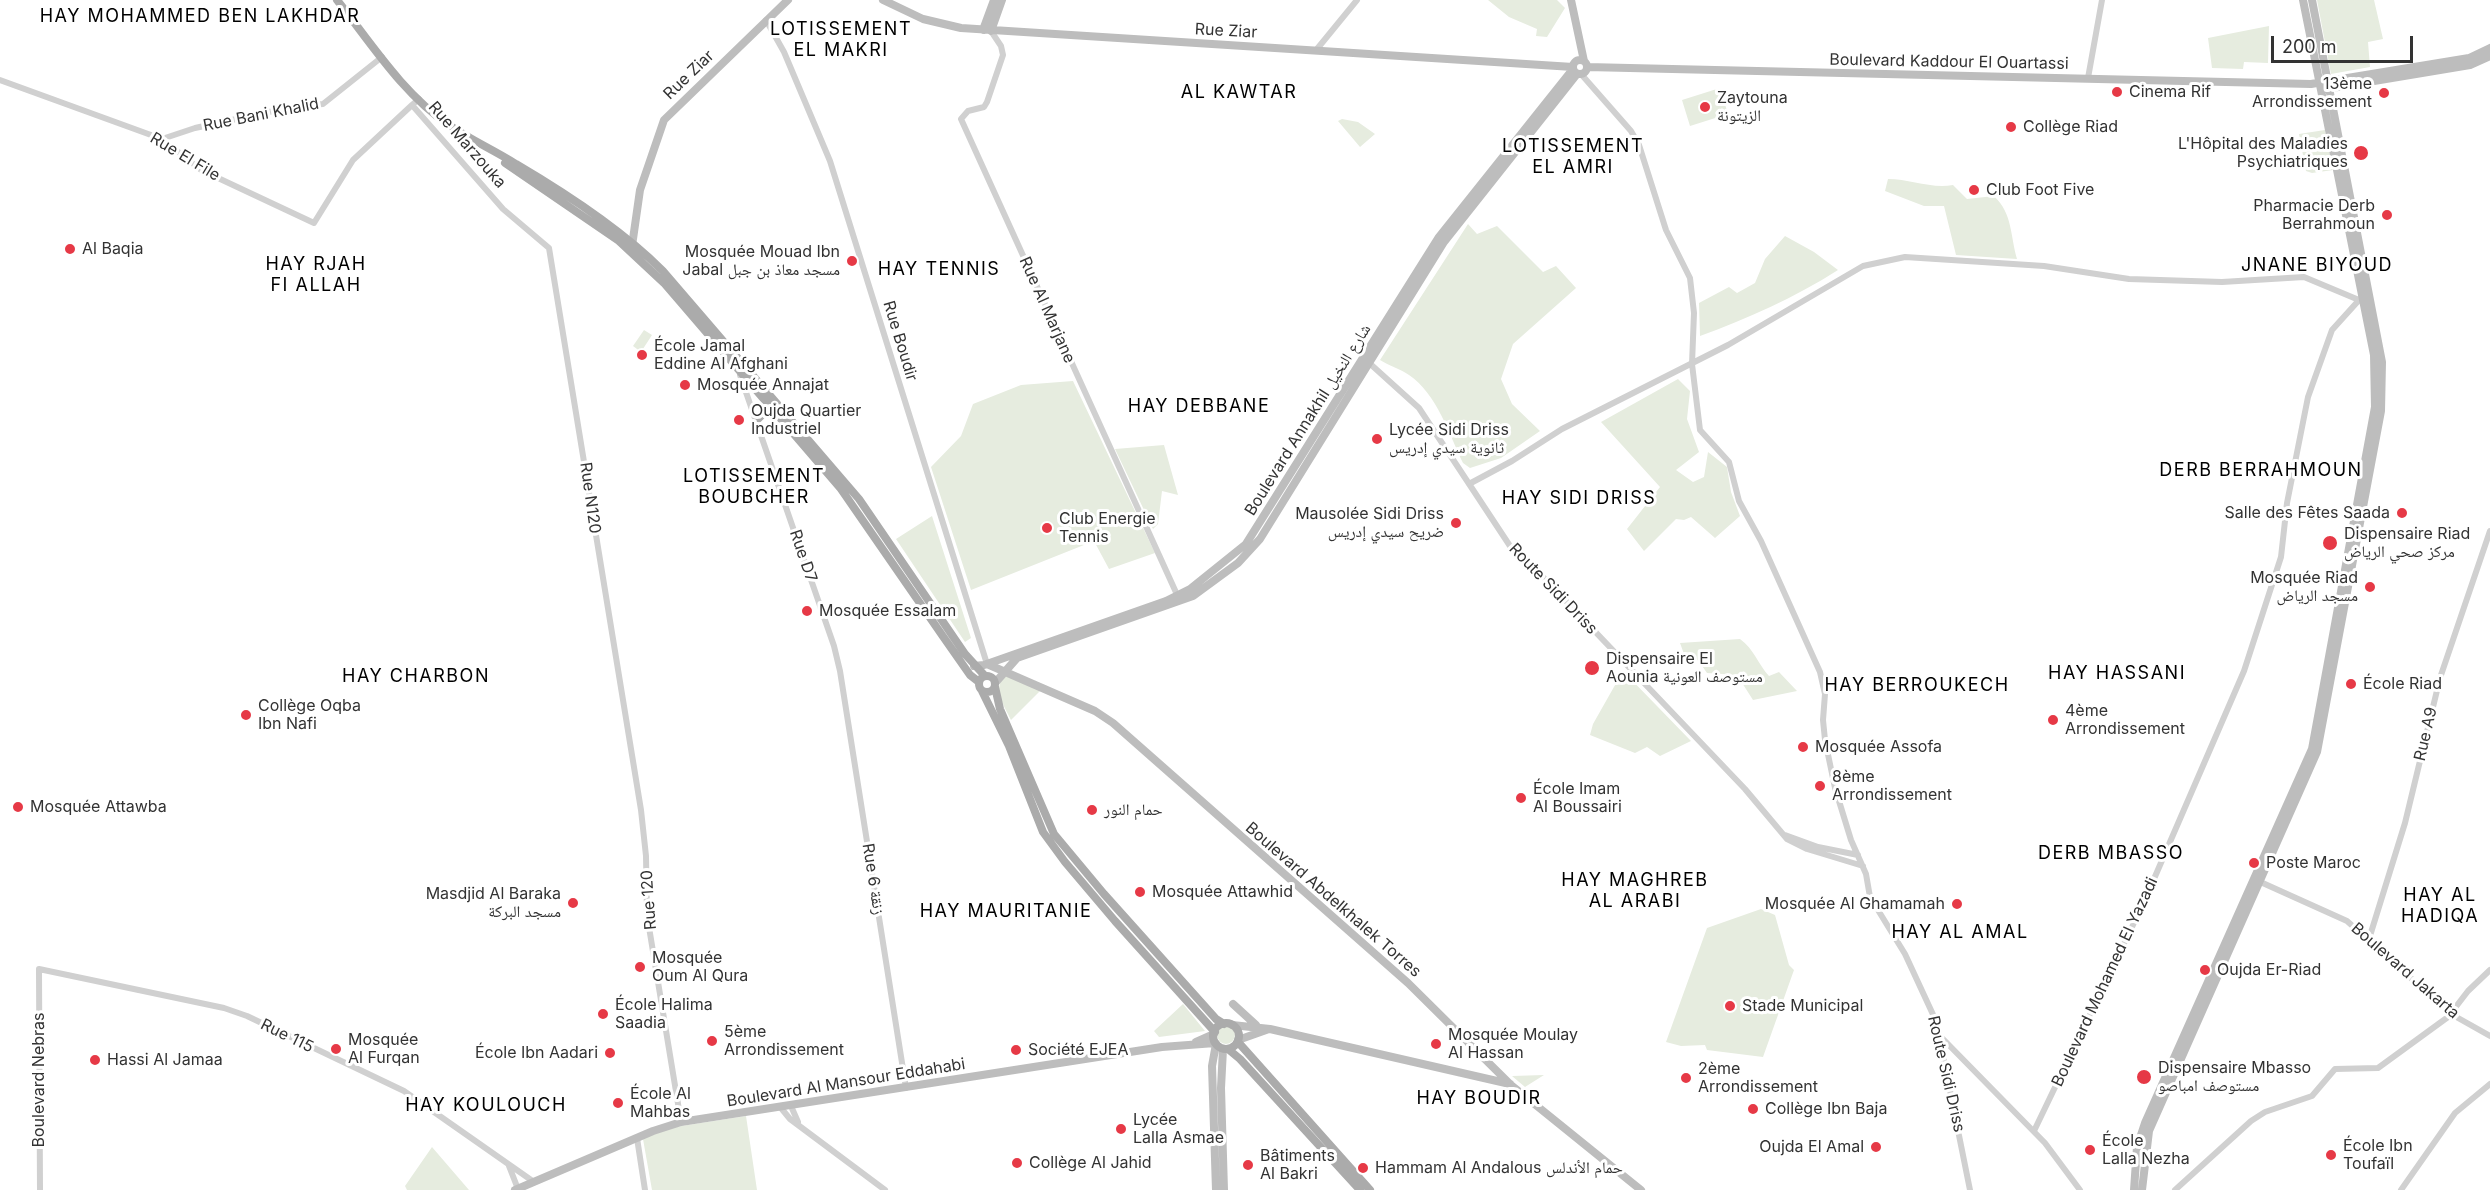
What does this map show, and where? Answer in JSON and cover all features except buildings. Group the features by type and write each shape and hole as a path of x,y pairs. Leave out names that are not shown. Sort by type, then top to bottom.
{"main road":[{"name":"Rue Marzouka","path":"337,0 415,102"},
{"name":"Rue Ziar","path":"632,247 633,225 646,167 664,120 788,0"},
{"name":"Rue Ziar","path":"883,0 908,13 934,22 987,30 1579,67"},
{"path":"987,30 994,0"},
{"path":"987,30 1002,0"},
{"path":"1571,0 1579,45 1579,67"},
{"path":"2134,1190 2136,1153 2145,1123 2317,752 2346,609 2382,398 2382,363 2364,295 2317,85 2303,0"},
{"path":"2312,0 2329,85 2364,295"},
{"path":"2374,77 2469,58 2490,48"},
{"path":"2374,77 2470,65 2490,56"},
{"name":"Boulevard Kaddour El Ouartassi","path":"1579,67 2317,85 2374,77"},
{"name":"Boulevard Annakhil شارع النخيل","path":"974,666 987,664 1166,602 1193,596 1252,549 1370,363 1416,284 1459,222 1579,67"},
{"name":"Boulevard Annakhil شارع النخيل","path":"983,682 1004,670 1017,658 1179,598 1246,544 1362,358 1448,226 1579,67"},
{"path":"415,102 546,186 621,238 663,271 771,407 841,489 974,666 1000,709 1054,834 1173,973 1216,1019 1237,1029 1238,1041 1370,1190"},
{"path":"483,147 537,176 552,194 621,238"},
{"name":"Rue Ziar","path":"621,238 633,225"},
{"path":"743,370 847,484 895,558 983,682 1043,832 1065,862 1218,1042 1240,1059 1360,1190"},
{"path":"757,420 771,407"},
{"name":"Boulevard Abdelkhalek Torres","path":"987,664 1095,711 1113,723 1408,983 1511,1085 1641,1190"},
{"name":"Rue Boudir","path":"983,682 987,664"},
{"path":"2142,1190 2149,1131 2257,881"},
{"path":"1233,1004 1257,1026"},
{"path":"1228,1024 1257,1026 1511,1085"},
{"path":"1216,1190 1212,1066 1218,1042 1228,1024"},
{"path":"1218,1042 1238,1041 1270,1029"},
{"path":"1218,1042 1224,1190"},
{"name":"Boulevard Al Mansour Eddahabi","path":"517,1190 637,1138 681,1122 1218,1042"}],"street":[{"path":"1317,50 1357,0"},
{"path":"2088,78 2102,0"},
{"name":"Rue Boudir","path":"766,20 784,52 837,182 954,567 987,664"},
{"name":"Rue Al Marjane","path":"987,30 1001,46 1002,57 986,105 966,112 961,121 1179,598"},
{"name":"Rue Bani Khalid","path":"162,139 195,128 292,107 323,105 382,57"},
{"path":"1579,67 1635,136 1666,230 1688,269 1694,314 1692,364 1701,430 1729,462 1739,501 1761,541 1820,672 1825,694 1822,720 1828,761 1858,855"},
{"name":"Rue El File","path":"0,80 162,139 201,170 314,223 353,160 415,102"},
{"name":"Rue Marzouka","path":"415,102 502,209 549,248"},
{"name":"Rue N120","path":"549,248 631,750"},
{"path":"1469,484 1502,467 1562,429 1692,364 1863,266 1905,257 2037,266 2129,279 2222,282 2304,277 2364,295"},
{"name":"Boulevard Mohamed El Yazadi","path":"2034,1131 2132,924 2252,650 2282,557 2287,503 2308,398 2332,330 2364,295"},
{"name":"Route Sidi Driss","path":"1362,358 1419,408 1510,546 1545,579 1683,724 1784,835 1792,842 1807,849 1863,866"},
{"name":"Rue D7","path":"743,370 757,420 834,646 840,671"},
{"name":"Rue A9","path":"2369,939 2405,823 2439,678 2490,531"},
{"name":"Rue 6 زنقة","path":"840,671 906,1088"},
{"name":"Rue 120","path":"631,750 644,833 647,915 681,1122"},
{"name":"Route Sidi Driss","path":"1784,835 1807,844 1858,855 1870,897 1905,954 1931,1007 1941,1036 1971,1190"},
{"path":"1843,852 1852,841"},
{"name":"Boulevard Jakarta","path":"2257,881 2347,921 2451,1014 2490,1036"},
{"name":"Rue 115","path":"39,969 242,1014 404,1091 534,1182"},
{"name":"Boulevard Nebras","path":"39,969 40,1190"},
{"path":"2175,1190 2229,1139 2262,1113 2312,1096 2335,1068 2378,1068 2451,1014 2468,991 2490,970"},
{"path":"1941,1036 2034,1131 2080,1190"},
{"path":"2401,1190 2455,1113 2490,1084"},
{"path":"791,1106 800,1125"},
{"path":"780,1108 885,1190"},
{"path":"637,1138 645,1190"},
{"path":"509,1165 517,1190"}],"shaded area":[{"path":"1488,0 1557,0 1565,8 1547,37 1536,36 1537,29 1509,17"},
{"path":"2317,0 2374,0 2383,39 2368,42 2370,67 2331,74"},
{"path":"2269,26 2268,63 2244,62 2243,69 2212,68 2208,38"},
{"name":"Zaytouna الزيتونة","path":"1720,88 1728,114 1690,126 1682,100"},
{"path":"1342,119 1358,122 1375,134 1360,147 1338,121"},
{"path":"2325,130 2333,170 2312,173 2306,171 2299,134"},
{"path":"1888,179 1937,186 1953,185 1967,199 1994,196 2008,218 2017,259 1956,255 1944,206 1924,206 1885,191"},
{"path":"1468,224 1477,234 1497,226 1543,272 1556,266 1576,288 1513,344 1501,379 1512,404 1540,431 1501,458 1470,468 1463,463 1435,404 1419,383 1409,375 1380,360"},
{"path":"1785,236 1814,252 1838,270 1771,307 1700,336 1699,303 1729,287 1737,293 1755,283 1765,259"},
{"path":"644,330 652,335 641,352 633,346"},
{"path":"1678,379 1690,391 1687,419 1699,452 1676,470 1693,482 1704,477 1708,452 1727,467 1731,492 1740,516 1715,538 1691,517 1684,520 1676,519 1644,551 1627,529 1660,487 1601,422"},
{"path":"1073,381 1155,553 1109,569 1094,541 971,590 931,467 961,436 973,404 1021,385"},
{"path":"1164,445 1178,495 1162,491 1158,524 1153,529 1115,449"},
{"path":"932,516 971,638 965,642 896,539"},
{"path":"1740,639 1749,647 1769,676 1779,672 1797,691 1753,700 1737,675 1707,673 1698,660 1688,665 1680,643"},
{"path":"1623,671 1691,741 1660,756 1647,747 1635,753 1590,735 1593,724"},
{"path":"1006,675 1041,690 1011,720 1002,703 999,691 999,685"},
{"name":"Stade Municipal","path":"1761,909 1775,915 1789,965 1794,970 1763,1057 1707,1050 1705,1045 1681,1046 1666,1042 1707,928"},
{"path":"1183,1004 1205,1031 1159,1037 1154,1031"},
{"path":"1226,1026 1232,1029 1235,1035 1232,1041 1226,1044 1220,1041 1217,1035 1220,1029"},
{"path":"1544,1075 1525,1087 1512,1076"},
{"path":"746,1116 757,1190 652,1190 643,1139 662,1129"},
{"path":"432,1147 469,1190 407,1190 405,1186"}],"place":[{"name":"Cinema Rif","path":"2117,92"},
{"name":"13ème Arrondissement","path":"2384,93"},
{"name":"Zaytouna الزيتونة","path":"1705,107"},
{"name":"Collège Riad","path":"2011,127"},
{"name":"L'Hôpital des Maladies Psychiatriques","path":"2361,153"},
{"name":"Club Foot Five","path":"1974,190"},
{"name":"Pharmacie Derb Berrahmoun","path":"2387,215"},
{"name":"Al Baqia","path":"70,249"},
{"name":"Mosquée Mouad Ibn Jabal مسجد معاذ بن جبل","path":"852,261"},
{"name":"École Jamal Eddine Al Afghani","path":"642,355"},
{"name":"Mosquée Annajat","path":"685,385"},
{"name":"Oujda Quartier Industriel","path":"739,420"},
{"name":"Lycée Sidi Driss ثانوية سيدي إدريس","path":"1377,439"},
{"name":"Salle des Fêtes Saada","path":"2402,513"},
{"name":"Mausolée Sidi Driss ضريح سيدي إدريس","path":"1456,523"},
{"name":"Club Energie Tennis","path":"1047,528"},
{"name":"Dispensaire Riad مركز صحي الرياض","path":"2330,543"},
{"name":"Mosquée Riad مسجد الرياض","path":"2370,587"},
{"name":"Mosquée Essalam","path":"807,611"},
{"name":"Dispensaire El Aounia مستوصف العونية","path":"1592,668"},
{"name":"École Riad","path":"2351,684"},
{"name":"Collège Oqba Ibn Nafi","path":"246,715"},
{"name":"4ème Arrondissement","path":"2053,720"},
{"name":"Mosquée Assofa","path":"1803,747"},
{"name":"8ème Arrondissement","path":"1820,786"},
{"name":"École Imam Al Boussairi","path":"1521,798"},
{"name":"Mosquée Attawba","path":"18,807"},
{"name":"حمام النور","path":"1092,810"},
{"name":"Poste Maroc","path":"2254,863"},
{"name":"Mosquée Attawhid","path":"1140,892"},
{"name":"Masdjid Al Baraka مسجد البركة","path":"573,903"},
{"name":"Mosquée Al Ghamamah","path":"1957,904"},
{"name":"Mosquée Oum Al Qura","path":"640,967"},
{"name":"Oujda Er-Riad","path":"2205,970"},
{"name":"Stade Municipal","path":"1730,1006"},
{"name":"École Halima Saadia","path":"603,1014"},
{"name":"5ème Arrondissement","path":"712,1041"},
{"name":"Mosquée Moulay Al Hassan","path":"1436,1044"},
{"name":"Mosquée Al Furqan","path":"336,1049"},
{"name":"Société EJEA","path":"1016,1050"},
{"name":"École Ibn Aadari","path":"610,1053"},
{"name":"Hassi Al Jamaa","path":"95,1060"},
{"name":"Dispensaire Mbasso مستوصف امباصو","path":"2144,1077"},
{"name":"2ème Arrondissement","path":"1686,1078"},
{"name":"École Al Mahbas","path":"618,1103"},
{"name":"Collège Ibn Baja","path":"1753,1109"},
{"name":"Lycée Lalla Asmae","path":"1121,1129"},
{"name":"Oujda El Amal","path":"1876,1147"},
{"name":"École Lalla Nezha","path":"2090,1150"},
{"name":"École Ibn Toufaïl","path":"2331,1155"},
{"name":"Collège Al Jahid","path":"1017,1163"},
{"name":"Bâtiments Al Bakri","path":"1248,1165"},
{"name":"Hammam Al Andalous حمام الأندلس","path":"1363,1168"}],"district":[{"name":"HAY MOHAMMED BEN LAKHDAR","path":"200,17"},
{"name":"LOTISSEMENT EL MAKRI","path":"841,40"},
{"name":"AL KAWTAR","path":"1239,93"},
{"name":"LOTISSEMENT EL AMRI","path":"1573,157"},
{"name":"JNANE BIYOUD","path":"2317,266"},
{"name":"HAY TENNIS","path":"939,270"},
{"name":"HAY RJAH FI ALLAH","path":"316,275"},
{"name":"HAY DEBBANE","path":"1199,407"},
{"name":"DERB BERRAHMOUN","path":"2261,471"},
{"name":"LOTISSEMENT BOUBCHER","path":"754,487"},
{"name":"HAY SIDI DRISS","path":"1579,499"},
{"name":"HAY HASSANI","path":"2117,674"},
{"name":"HAY CHARBON","path":"416,677"},
{"name":"HAY BERROUKECH","path":"1917,686"},
{"name":"DERB MBASSO","path":"2111,854"},
{"name":"HAY MAGHREB AL ARABI","path":"1635,891"},
{"name":"HAY AL HADIQA","path":"2440,906"},
{"name":"HAY MAURITANIE","path":"1006,912"},
{"name":"HAY AL AMAL","path":"1960,933"},
{"name":"HAY BOUDIR","path":"1479,1099"},
{"name":"HAY KOULOUCH","path":"486,1106"}]}
